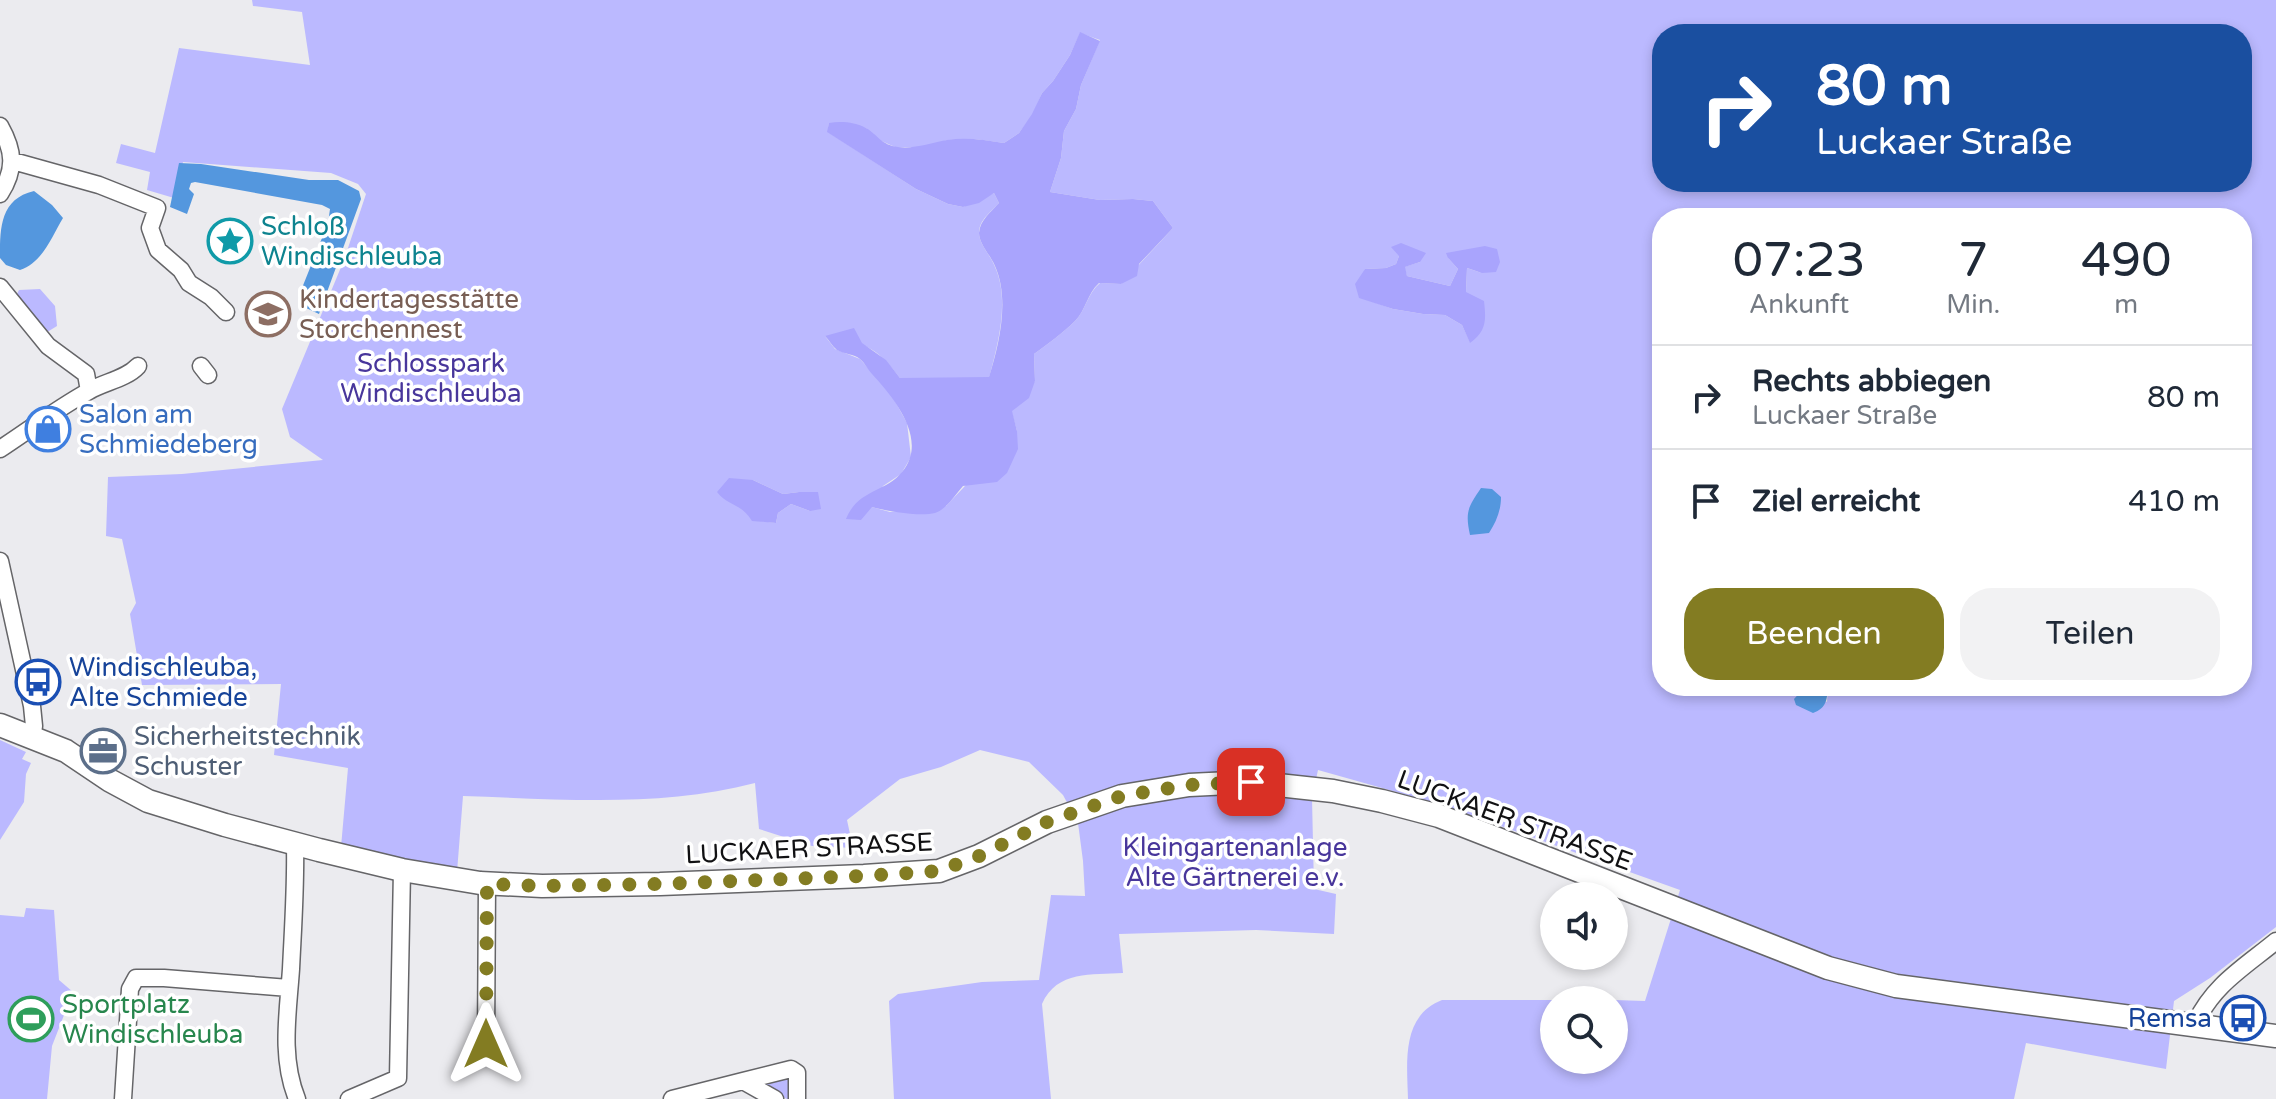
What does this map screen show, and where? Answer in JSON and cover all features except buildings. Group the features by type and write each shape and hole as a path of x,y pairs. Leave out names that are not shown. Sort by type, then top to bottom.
{"street":[{"path":"0,126 13,161 0,194"},
{"path":"13,161 99,185 157,208 150,228 158,250 181,270 189,283 211,297 226,312"},
{"path":"0,287 48,346 86,374 89,391"},
{"path":"0,449 89,391 131,373 138,366"},
{"path":"0,561 32,706 32,737"},
{"name":"LUCKAER STRASSE","path":"0,725 66,751 148,801 295,844 402,870 487,884 660,884 939,871 979,856 1047,822 1122,796 1189,785 1251,782 1333,791 1439,816 1828,968 1896,986 2276,1036"},
{"path":"295,844 296,887 286,1044 289,1080 297,1099"},
{"path":"349,1099 398,1078 402,870"},
{"path":"486,1044 487,884"},
{"path":"2185,1023 2221,984 2276,941"},
{"path":"123,1099 130,989 136,978 289,988"},
{"path":"672,1099 791,1069 797,1073 797,1099"},
{"path":"743,1081 775,1099"}],"green space":[{"path":"252,0 2276,0 2276,927 2210,978 2174,1001 2166,1069 2026,1043 2014,1099 1408,1099 1409,1042 1413,1029 1429,1007 1442,1000 1540,1000 1540,1074 1628,1074 1628,1000 1645,1001 1680,890 1439,804 1318,770 1312,798 1314,889 1336,894 1334,934 1256,930 1119,934 1123,973 1076,976 1057,985 1042,1004 1051,1099 894,1099 889,1001 898,994 982,982 1039,980 1051,895 1085,896 1078,823 1063,795 1029,762 980,750 941,767 900,779 847,820 853,848 812,846 759,829 755,783 719,791 647,799 463,796 457,872 341,847 348,768 274,755 281,684 142,685 130,614 136,603 122,539 106,536 108,477 182,474 323,460 290,437 282,409 344,260 366,194 358,184 331,173 183,162 174,198 147,190 150,172 116,163 121,144 155,153 179,48 310,65 302,12 253,6","holes":["1080,33 1100,40 1081,85 1076,109 1064,131 1061,158 1050,192 1100,200 1153,201 1173,228 1121,284 1100,283 1075,321 1034,354 1035,381 1011,410 1017,431 946,506 890,512 872,507 883,486 901,474 911,457 907,423 891,394 860,359 835,349 825,336 868,347 883,358 900,378 989,378 1001,322 1002,293 995,267 979,233 983,220 999,203 994,193 963,207 948,204 916,189 828,132 829,123 866,128 877,139 895,147 921,147 948,140 975,139 1004,143 1019,133 1033,114 1042,93 1070,55","1399,256 1420,262 1404,267 1407,276 1450,286 1458,269 1448,258 1482,273 1467,268 1470,342 1462,325 1445,315 1393,309 1359,297 1365,269 1386,268 1396,264","753,480 783,494 799,492 810,511 791,504 778,513 776,523 752,520 745,510"]},
{"path":"40,289 55,306 57,326 44,334 15,298 19,290"},
{"path":"0,740 26,752 22,759 31,763 26,774 24,802 0,840"},
{"name":"Sportplatz Windischleuba","path":"26,908 54,910 59,980 73,992 52,1046 47,1099 0,1099 0,915 24,917"},
{"path":"791,1076 791,1099 759,1084"}],"shaded area":[{"path":"1080,32 1100,41 1081,85 1076,109 1064,131 1061,158 1050,192 1100,200 1153,201 1173,228 1139,264 1137,276 1121,284 1099,283 1075,321 1034,354 1035,381 1029,398 1012,411 1018,449 1007,473 997,482 963,486 947,505 935,513 912,514 872,507 861,520 846,519 857,502 902,472 912,447 905,420 890,395 860,359 837,350 825,336 854,328 862,343 886,360 900,378 989,377 999,337 1002,293 995,266 979,233 984,220 999,203 994,193 979,203 963,207 948,204 916,189 827,132 829,123 857,124 898,147 961,139 1004,143 1019,133 1042,93 1070,55"},
{"path":"179,163 309,180 338,180 359,191 361,199 319,314 304,307 298,298 328,223 330,209 195,182 189,189 194,194 187,214 170,207"},
{"path":"34,191 63,218 41,255 20,270 6,265 0,258 2,226 4,216 14,201"},
{"path":"1401,243 1426,253 1420,262 1405,267 1407,276 1450,286 1458,269 1446,253 1485,246 1497,249 1500,262 1496,272 1482,273 1467,268 1466,292 1484,301 1485,313 1482,329 1470,343 1462,325 1445,315 1393,309 1359,298 1355,284 1365,269 1396,264 1399,256 1391,247"},
{"path":"729,478 753,480 783,494 818,492 821,509 810,511 791,504 778,513 776,523 752,521 717,492"},
{"path":"1481,488 1492,489 1501,497 1499,512 1489,533 1470,535 1469,510"},
{"path":"1797,696 1827,696 1824,706 1813,713 1796,705 1794,699"}],"place":[{"name":"Schloß Windischleuba","path":"230,241"},
{"name":"Kindertagesstätte Storchennest","path":"268,314"},
{"name":"Salon am Schmiedeberg","path":"48,429"},
{"name":"Windischleuba, Alte Schmiede","path":"38,682"},
{"name":"Sicherheitstechnik Schuster","path":"103,751"},
{"name":"Remsa","path":"2243,1018"},
{"name":"Sportplatz Windischleuba","path":"31,1019"}],"route":[{"path":"486,1044 487,884 660,884 939,871 979,856 1047,822 1122,796 1189,785 1251,782"}],"park label":[{"name":"Schlosspark Windischleuba","path":"431,378"},
{"name":"Kleingartenanlage Alte Gärtnerei e.v.","path":"1235,862"}]}
